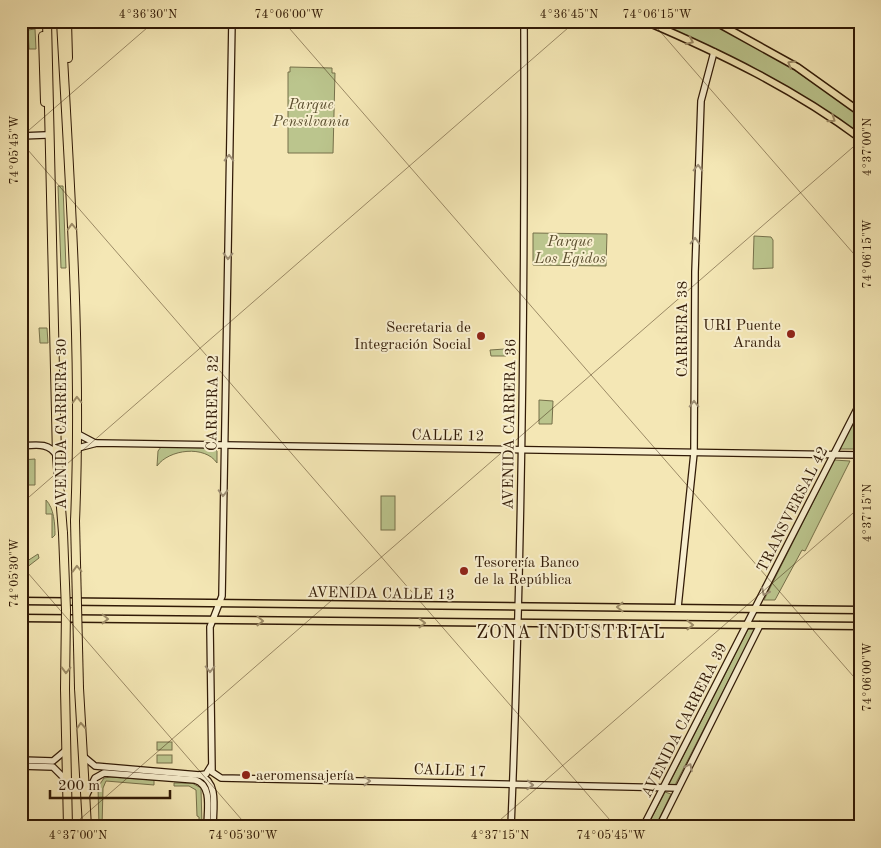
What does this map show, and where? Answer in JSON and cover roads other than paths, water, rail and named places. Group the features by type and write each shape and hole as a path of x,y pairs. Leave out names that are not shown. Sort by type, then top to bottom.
{"highway":[{"path":"42,21 46,135 50,166"},
{"name":"AVENIDA CARRERA 30","path":"47,21 57,457 63,533 66,610 65,688 68,827"},
{"name":"AVENIDA CARRERA 30","path":"61,21 68,120 78,434 75,521 79,688 87,827"},
{"path":"67,21 68,120"}],"main road":[{"path":"645,21 714,52 804,100 860,138"},
{"path":"663,21 669,31"},
{"path":"714,21 796,67 860,112"},
{"name":"AVENIDA CALLE 13","path":"21,601 860,610"},
{"name":"AVENIDA CALLE 13","path":"21,618 860,626"}],"street":[{"name":"CARRERA 32","path":"211,766 211,621 222,596 232,21"},
{"name":"AVENIDA CARRERA 36","path":"511,827 519,624 522,449 525,156 524,21"},
{"name":"CARRERA 38","path":"678,607 694,452 695,253 700,111 714,52"},
{"path":"21,136 46,135"},
{"name":"TRANSVERSAL 42","path":"747,625 860,404"},
{"name":"CALLE 12","path":"78,434 84,439 97,443"},
{"name":"CALLE 12","path":"78,448 97,443 224,444 860,455"},
{"path":"21,446 44,445 52,449 57,457"},
{"name":"AVENIDA CARRERA 39","path":"643,827 747,625"},
{"name":"AVENIDA CARRERA 39","path":"659,827 760,625"},
{"path":"21,760 53,761 66,750"},
{"path":"83,756 95,766 197,777 209,781 212,789"},
{"path":"21,766 53,767 66,780"},
{"path":"86,798 95,778 104,773 197,777 206,774 211,766"},
{"path":"211,766 214,775 221,778"},
{"path":"197,777 206,789 207,827"},
{"path":"213,827 212,789 214,782 221,778"},
{"name":"CALLE 17","path":"221,778 678,788"}],"place":[{"name":"URI Puente Aranda","path":"791,334"},
{"name":"Secretaria de Integración Social","path":"481,336"},
{"name":"Tesorería Banco de la República","path":"464,571"},
{"name":"aeromensajería","path":"246,775"}],"district":[{"name":"ZONA INDUSTRIAL","path":"571,632"}],"park label":[{"name":"Parque Pensilvania","path":"311,112"},
{"name":"Parque Los Egidos","path":"570,250"}]}
